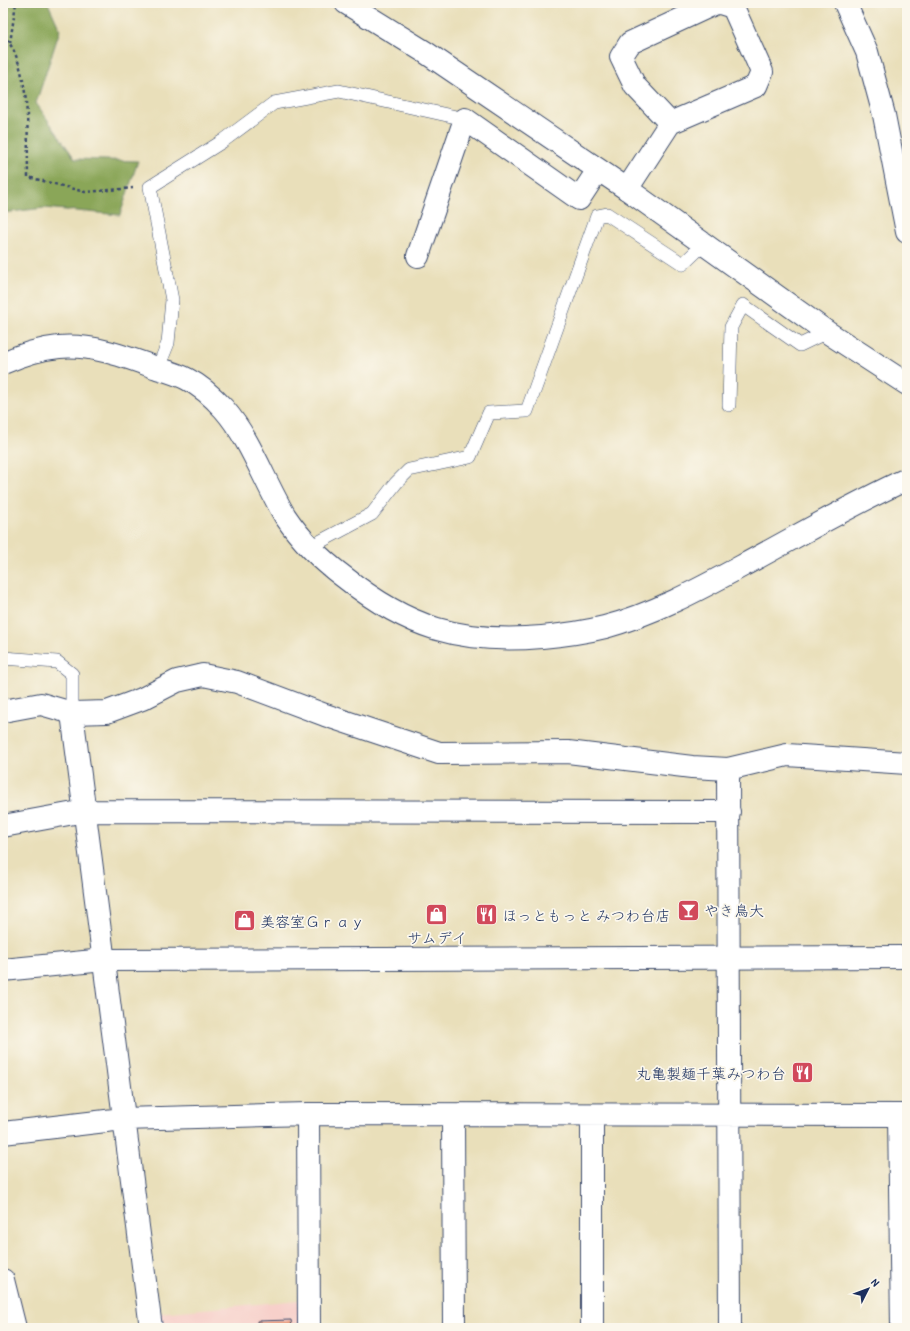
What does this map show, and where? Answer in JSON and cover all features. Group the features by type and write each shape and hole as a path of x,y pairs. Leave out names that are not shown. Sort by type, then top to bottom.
{"street":[{"path":"346,3 425,52 627,189 826,332 907,384"},
{"path":"670,123 635,86 621,57 630,43 716,3"},
{"path":"627,189 670,123 756,86 762,72 733,8 720,3"},
{"path":"845,3 866,52 880,101 907,232"},
{"path":"418,256 465,119 579,199 598,170"},
{"path":"3,363 38,350 76,347 107,351 188,379 216,400 226,412 246,441 283,512 293,527 310,547 366,596 388,609 427,627 470,636 500,638 542,637 605,627 636,617 670,603 907,479"},
{"path":"8,707 41,704 72,713 107,712 142,699 177,681 203,675 236,682 324,715 439,753 568,752 692,767 728,769 787,755 907,763"},
{"path":"72,713 123,1119 152,1328"},
{"path":"728,769 730,957 730,1328"},
{"path":"3,826 85,811 729,812"},
{"path":"3,970 104,960 907,957"},
{"path":"308,1114 309,1328"},
{"path":"3,1133 123,1119 308,1114 903,1115 902,1328"},
{"path":"453,1115 454,1328"},
{"path":"592,1115 592,1328"},
{"path":"3,1280 15,1328"}],"lane":[{"path":"158,368 168,342 172,300 150,187 223,141 274,102 339,91 465,119"},
{"path":"310,547 372,514 396,483 409,470 470,457 489,413 527,411 597,216 607,214 683,264 705,244"},
{"path":"729,405 731,327 743,305 800,345 826,332"},
{"path":"3,658 57,662 72,674 72,713"}],"path":[{"path":"10,43 16,3"},
{"path":"3,35 10,43 26,88 28,177 86,192 150,187"}],"shaded area":[{"path":"299,1300 300,1328 161,1328 159,1313"}],"green space":[{"path":"3,3 48,3 60,30 36,103 75,159 138,161 120,215 44,208 3,213"}],"building":[{"path":"291,1320 292,1328 258,1328 257,1321"}],"place":[{"name":"やき鳥大","path":"689,910"},
{"name":"サムデイ","path":"437,914"},
{"name":"ほっともっと みつわ台店","path":"487,915"},
{"name":"美容室Ｇｒａｙ","path":"245,921"},
{"name":"丸亀製麺千葉みつわ台","path":"802,1073"}]}
